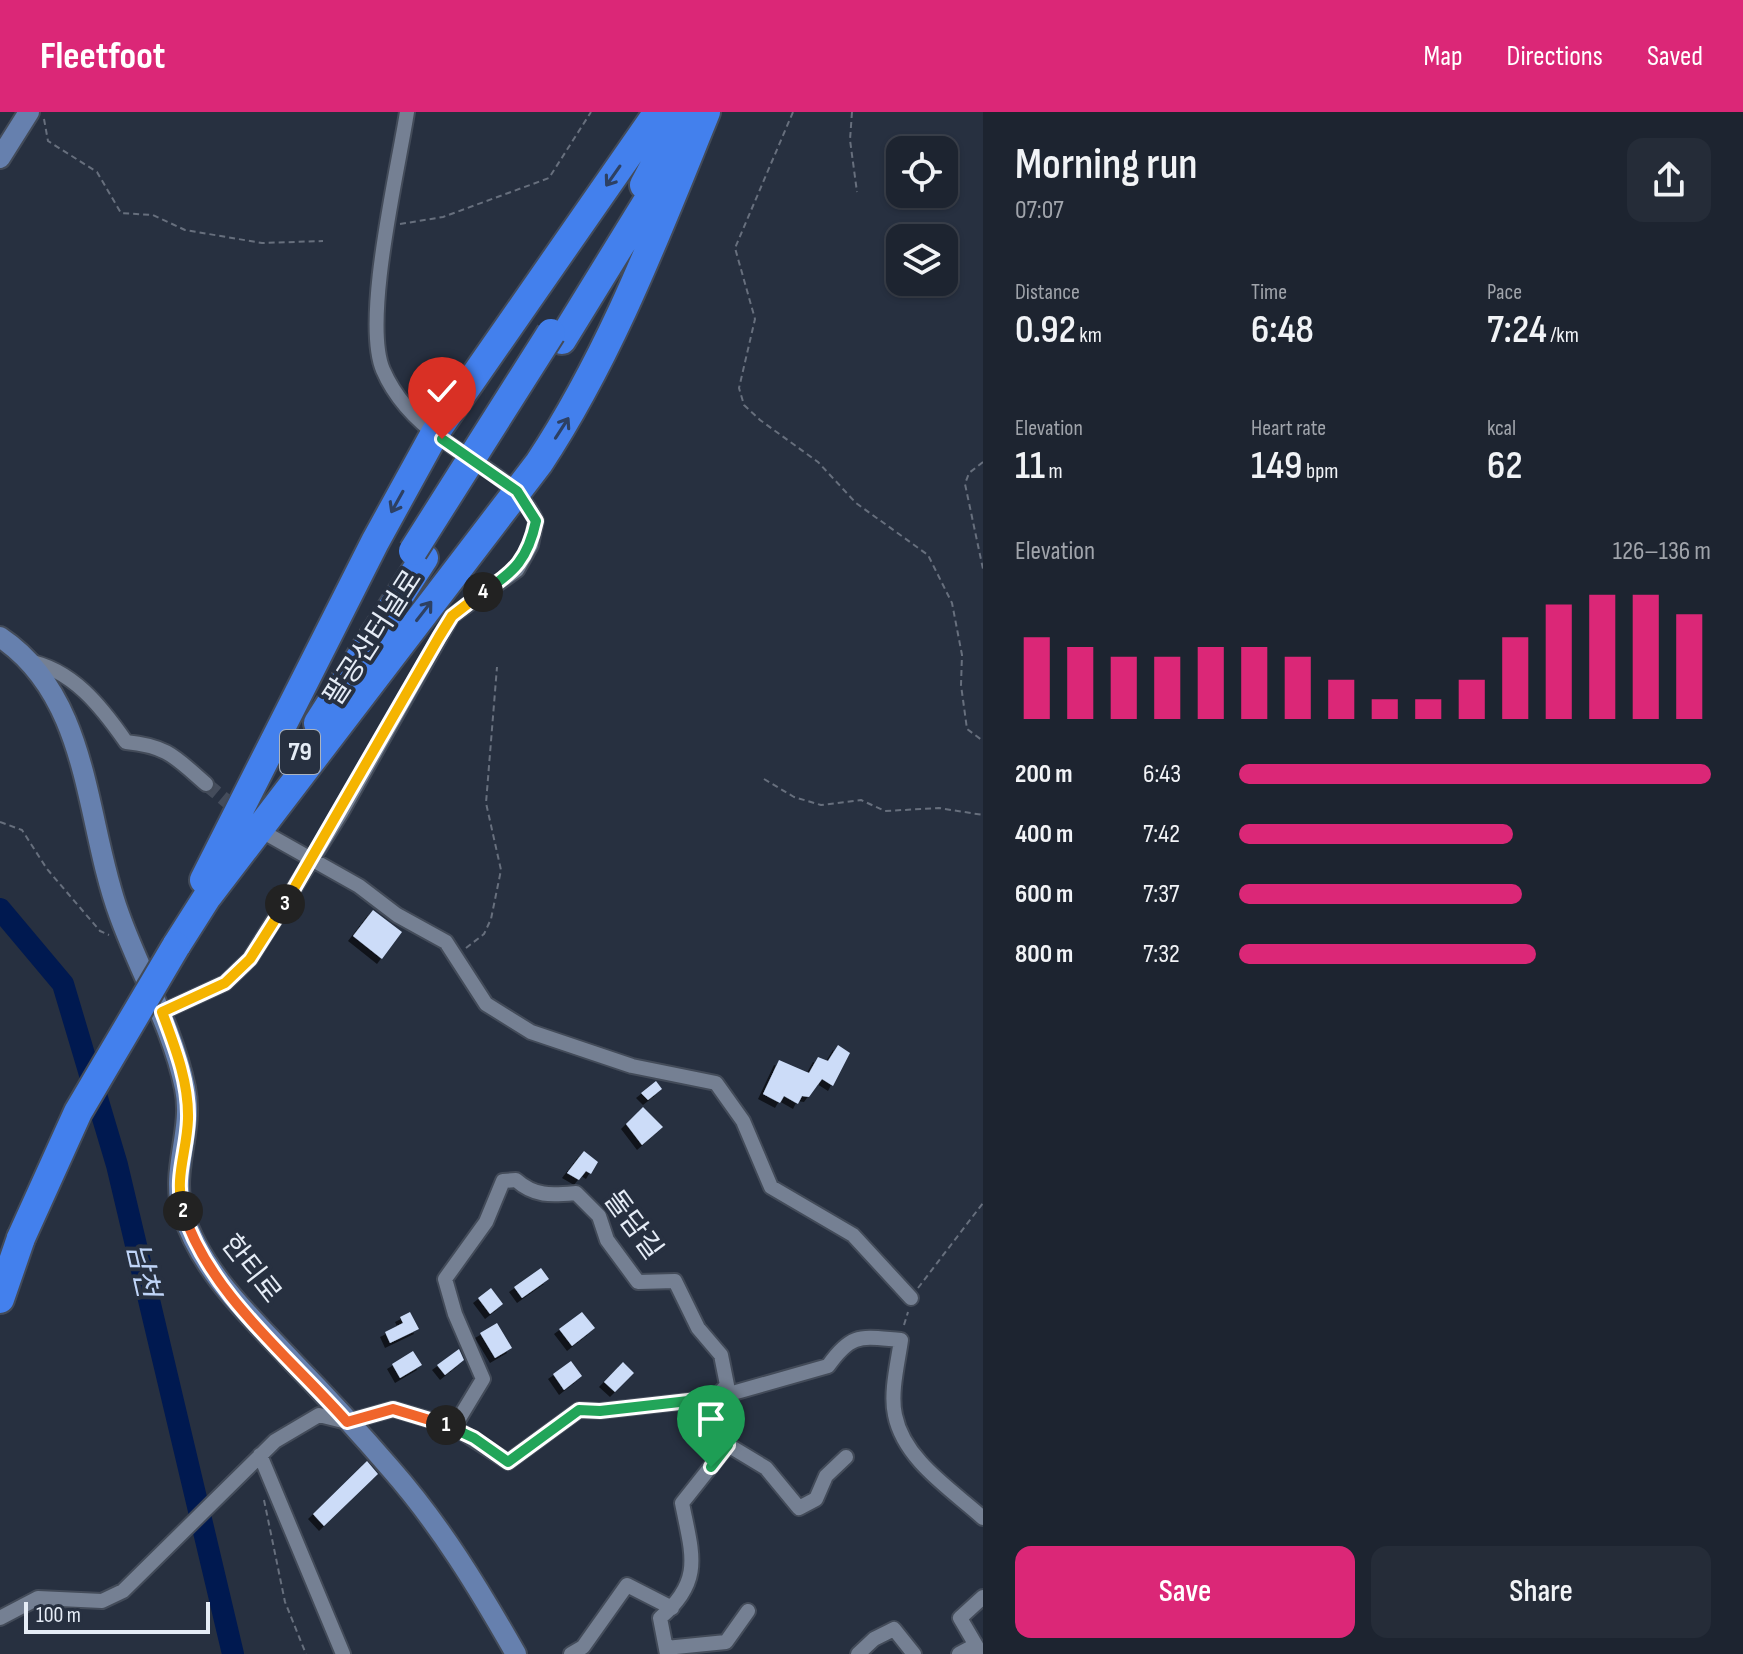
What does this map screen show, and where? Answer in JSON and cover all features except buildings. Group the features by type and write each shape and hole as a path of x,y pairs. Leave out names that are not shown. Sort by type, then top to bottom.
{"highway":[{"path":"206,888 375,542 435,433 658,112"},
{"name":"팔공산터널로","path":"556,337 683,112"},
{"name":"팔공산터널로","path":"0,1299 19,1228 45,1152 85,1076 556,337 651,197 696,112"},
{"path":"206,888 517,491 575,409 611,339 706,112"},
{"name":"팔공산터널로","path":"0,1263 19,1228"}],"street":[{"path":"0,158 29,112"},
{"path":"162,1012 225,983 250,959 341,813 452,616 508,577 526,558 536,521 517,491 435,433 398,397 383,369 376,347 376,304 407,112"},
{"name":"한티로","path":"0,637 27,661 60,710 79,751 101,857 127,934 181,1063 188,1102 178,1183 183,1213 194,1241 241,1306 393,1471 480,1590 516,1654"},
{"path":"27,661 51,666 73,680 107,715 126,742 154,745 177,755 206,784"},
{"path":"265,833 311,857 446,942 486,1004 531,1032 632,1066 716,1083 743,1121 771,1187 853,1235 911,1298"},
{"name":"돌담길","path":"454,1427 483,1379 455,1314 445,1279 486,1222 503,1181 516,1180 529,1192 550,1196 576,1193 599,1216 607,1240 638,1282 675,1281 698,1328 721,1355 727,1385 715,1398 728,1445"},
{"path":"0,1618 38,1598 102,1601 123,1591 247,1466 275,1441 319,1415 347,1422 393,1409 454,1427 508,1462 579,1410 600,1411 715,1398 828,1366 843,1344 855,1339 901,1340 894,1413 903,1440 916,1458 983,1518"},
{"path":"748,1611 726,1642 667,1651 660,1618 680,1601 694,1570 682,1503 728,1445 766,1468 799,1508 816,1499 826,1476 846,1457"},
{"path":"260,1455 343,1654"},
{"path":"571,1654 583,1647 627,1585 672,1608"},
{"path":"959,1654 978,1650 960,1618 983,1597"},
{"path":"858,1654 874,1639 894,1629 914,1654"}],"path":[{"path":"42,112 48,141 97,172 121,213 153,215 185,230 262,243 323,241"},
{"path":"389,225 443,217 549,178 591,112"},
{"path":"793,112 735,248 755,319 739,388 744,405 818,462 856,503 928,555 952,603 962,655 961,685 967,729 983,741"},
{"path":"852,112 850,140 857,192"},
{"path":"983,462 969,473 965,484 983,569"},
{"path":"455,957 484,934 491,919 501,870 486,803 497,667"},
{"path":"764,779 794,797 821,805 861,800 885,811 939,808 983,815"},
{"path":"0,822 22,830 47,869 100,931 109,935 127,934"},
{"path":"901,1340 911,1298 983,1203"},
{"path":"263,1493 265,1519 285,1602 306,1654"}],"waterway":[{"name":"남천","path":"0,909 63,984 117,1165 233,1654"}],"tunnel":[{"path":"206,784 240,812"}],"route":[{"path":"442,439 523,498 536,521 531,545 517,570 452,616 341,813 250,959 225,983 162,1012 181,1063 188,1102 188,1123 178,1172 180,1202 194,1241 222,1282 347,1422 393,1409 454,1427 508,1462 579,1410 600,1411 715,1398 728,1445 711,1467"}]}
